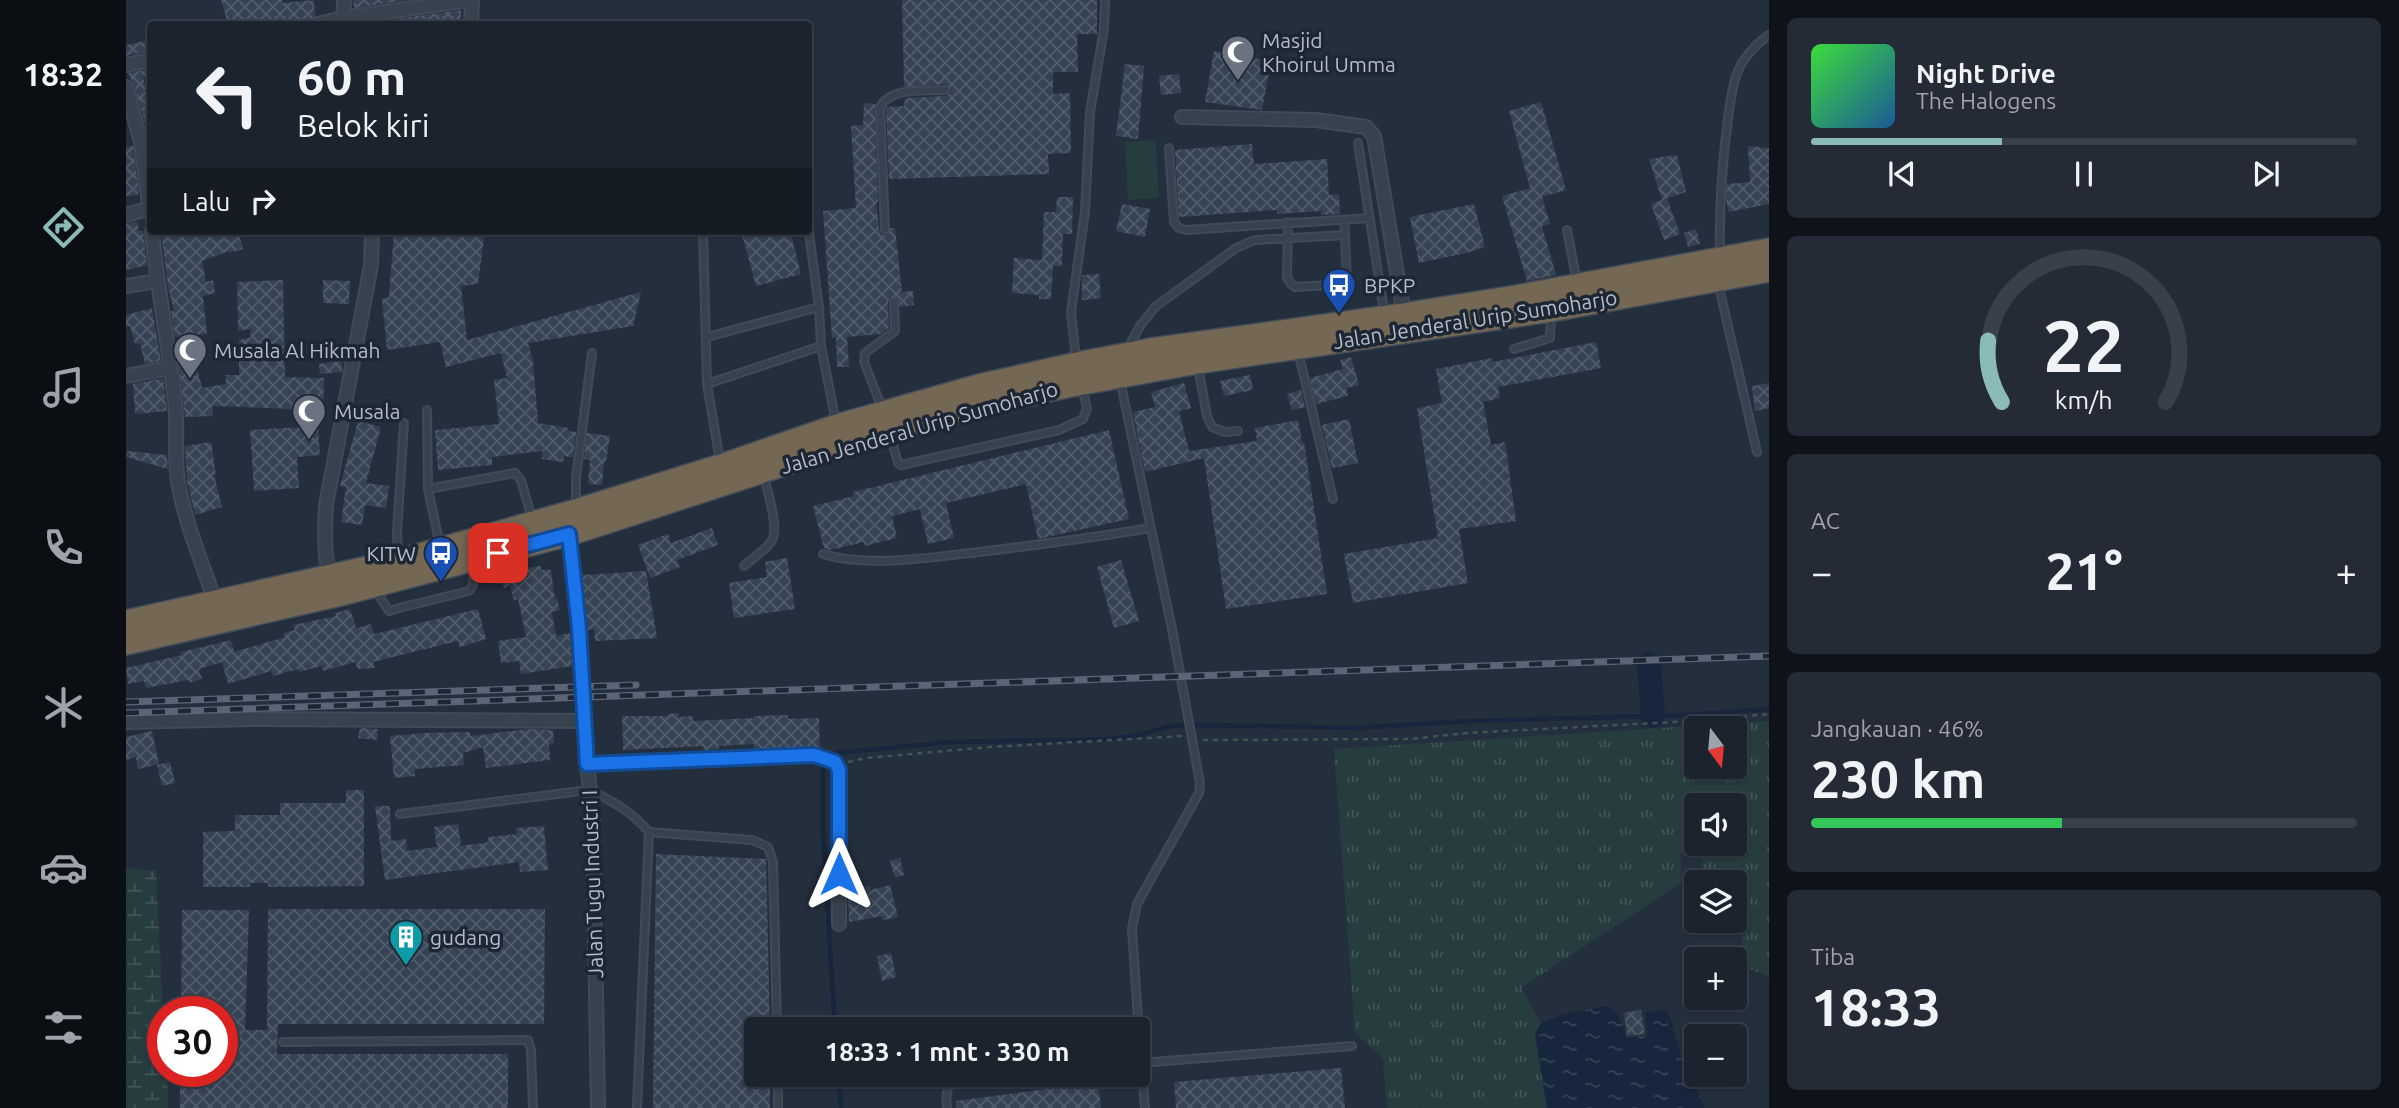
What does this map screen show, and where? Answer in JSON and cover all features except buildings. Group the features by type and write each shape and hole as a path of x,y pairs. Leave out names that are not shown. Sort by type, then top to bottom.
{"highway":[{"name":"Jalan Jenderal Urip Sumoharjo","path":"1122,366 1197,362 1297,345 1551,310 1719,269 1769,250"},
{"name":"Jalan Jenderal Urip Sumoharjo","path":"126,622 399,561 576,511 721,466 837,426 887,422 986,404 1079,373 1578,284 1719,269 1769,270"},
{"name":"Jalan Jenderal Urip Sumoharjo","path":"126,643 373,586 569,534 763,471 887,422"}],"street":[{"path":"344,0 343,21 471,0 471,21"},
{"path":"126,65 147,61"},
{"path":"126,87 146,141"},
{"path":"1182,117 1317,120 1366,127 1374,136 1394,316"},
{"path":"126,215 147,210"},
{"path":"152,235 156,281 176,405 178,483 215,601"},
{"path":"331,578 325,534 326,505 371,265 372,235"},
{"path":"126,286 156,281"},
{"path":"126,376 170,368"},
{"name":"Jalan Tugu Industri I","path":"569,534 593,816 598,1108"},
{"path":"126,722 252,719 584,722"},
{"path":"587,764 821,757 836,764 839,924"}],"lane":[{"path":"894,302 895,331 865,353 864,362 887,422 898,463 901,465 1059,430 1083,419 1087,408 1079,373 1071,312 1084,212 1090,112 1104,29 1105,0"},
{"path":"1758,452 1719,269 1719,209 1731,95 1738,70 1760,41 1769,35"},
{"path":"885,229 880,107 884,101 901,93 946,90"},
{"path":"1357,143 1369,218 1394,316"},
{"path":"1169,148 1174,222 1179,228 1186,230 1369,218"},
{"path":"1288,222 1287,276 1290,284 1301,288 1344,285 1348,281 1344,220"},
{"path":"1567,230 1578,284"},
{"path":"703,235 707,384 721,466"},
{"path":"809,235 819,307 821,346 837,426"},
{"path":"1137,1017 1132,929 1137,904 1199,793 1200,783 1172,629 1150,528 1122,366 1140,326 1156,307 1236,248 1255,240 1345,235"},
{"path":"707,337 819,307"},
{"path":"1514,349 1550,338 1551,310"},
{"path":"1297,345 1334,499"},
{"path":"707,384 821,346"},
{"path":"576,511 576,478 592,353"},
{"path":"1197,362 1207,416 1212,427 1225,432 1238,431"},
{"path":"427,410 428,489 440,548"},
{"path":"399,561 397,531 404,423"},
{"path":"744,566 771,542 774,536 763,471"},
{"path":"428,489 515,473 521,480 534,523"},
{"path":"824,554 846,560 921,559 1150,528"},
{"path":"400,814 589,790 611,800 635,816 649,832 637,1108"},
{"path":"649,832 752,840 768,847 773,862 777,1017"},
{"path":"283,1042 528,1040 531,1050 533,1108"},
{"path":"1150,1062 1352,1046"},
{"path":"778,1087 778,1108"},
{"path":"947,1108 948,1087"},
{"path":"1142,1087 1145,1108"}],"path":[{"path":"836,764 920,752 1192,735 1410,740 1466,733 1693,721 1769,714"}],"green space":[{"path":"1156,140 1159,198 1128,200 1125,142"},
{"path":"1769,721 1769,977 1747,968 1747,947 1742,947 1742,933 1747,933 1747,870 1703,870 1701,856 1747,856 1747,793 1684,793 1684,854 1680,854 1682,882 1521,988 1541,1023 1535,1034 1547,1108 1387,1108 1383,1059 1355,1033 1334,749 1684,726 1684,779 1747,779 1747,722"},
{"path":"126,868 156,871 162,996 147,996 147,1087 167,1087 168,1108 126,1108"}],"water":[{"path":"1605,1006 1618,1014 1626,1038 1648,1035 1645,1012 1665,1010 1670,1016 1684,1067 1684,1087 1696,1087 1705,1108 1547,1108 1535,1034 1541,1023 1564,1014"}],"waterway":[{"path":"1649,664 1653,716"},
{"path":"830,757 836,753 951,742 1108,739 1140,735 1169,726 1356,728 1468,721 1687,715 1769,709"},
{"path":"823,762 823,832 834,1017"},
{"path":"839,1087 841,1108"}],"railway":[{"path":"126,713 1769,656"},
{"path":"126,702 636,685"}],"place":[{"name":"Masjid Khoirul Umma","path":"1238,82"},
{"name":"BPKP","path":"1339,315"},
{"name":"Musala Al Hikmah","path":"190,380"},
{"name":"Musala","path":"309,441"},
{"name":"KITW","path":"441,583"},
{"name":"gudang","path":"406,967"}],"route":[{"path":"498,553 569,534 579,628 587,764 814,755 835,762 839,770 839,874"}]}
